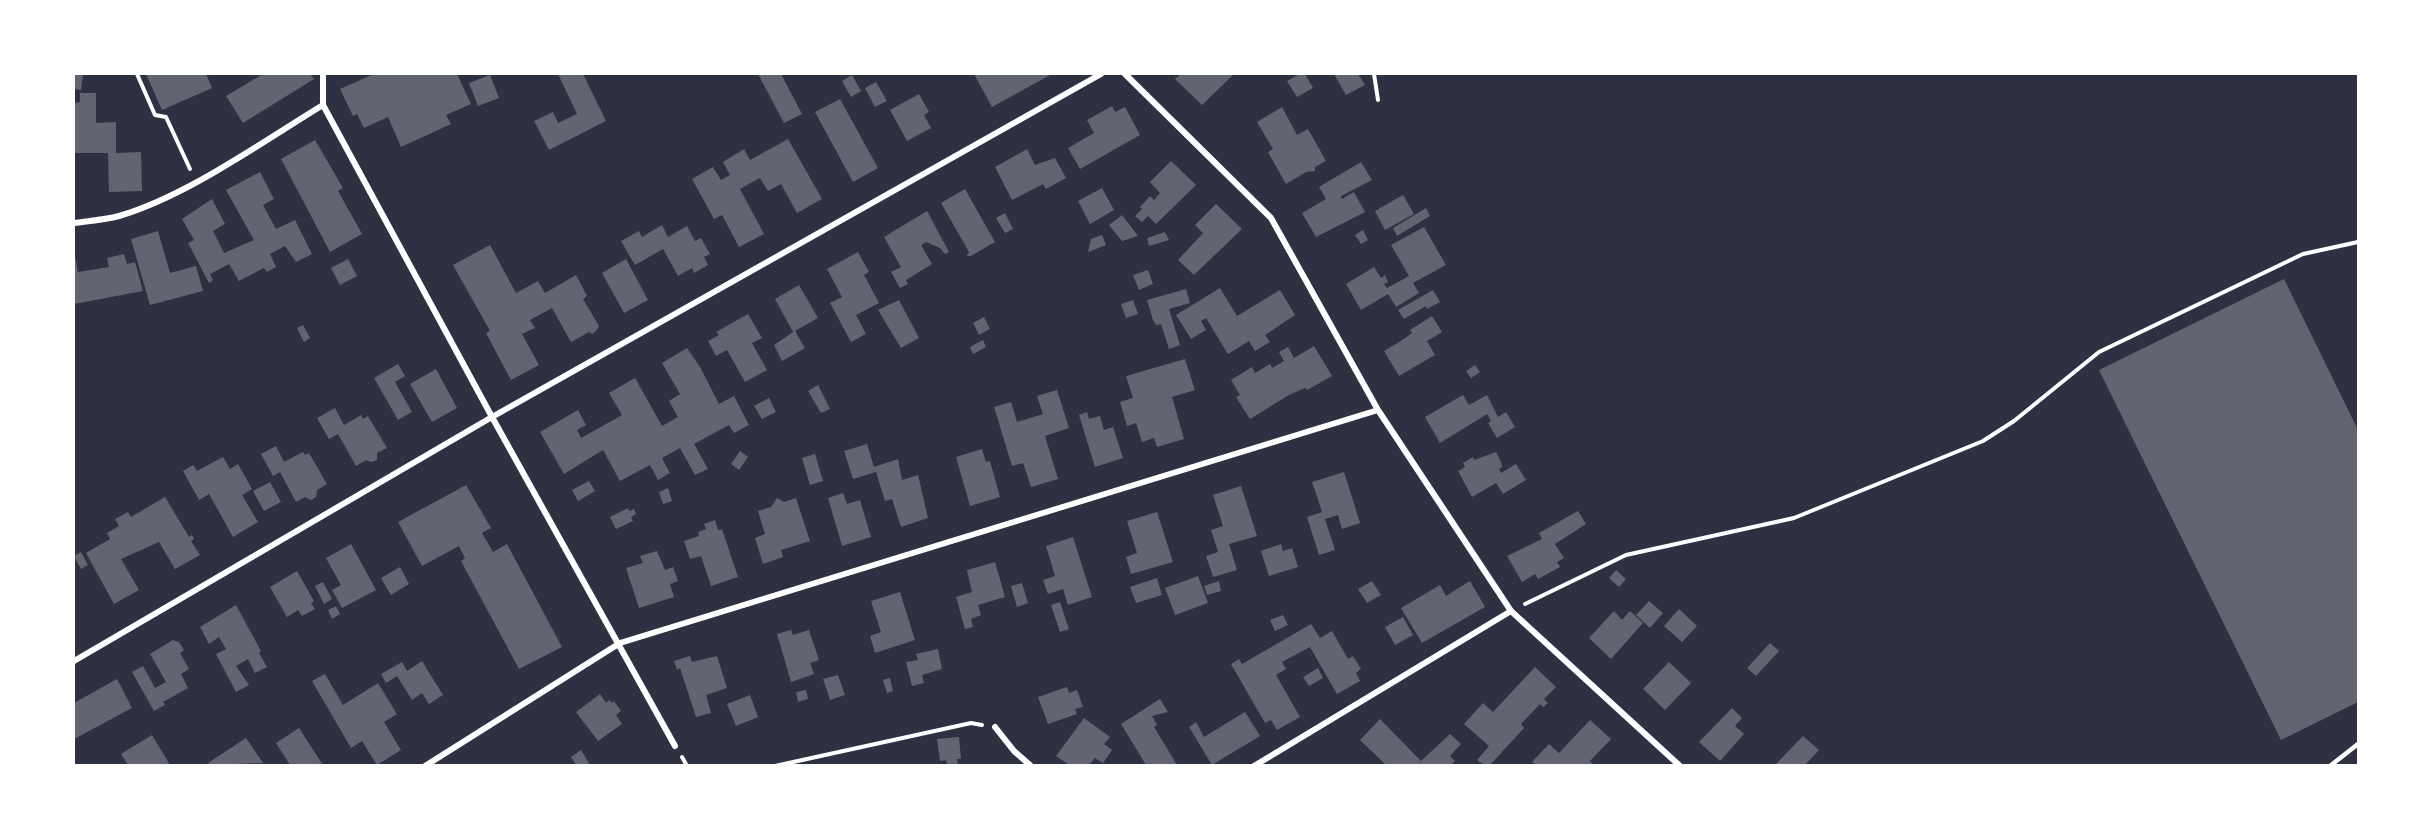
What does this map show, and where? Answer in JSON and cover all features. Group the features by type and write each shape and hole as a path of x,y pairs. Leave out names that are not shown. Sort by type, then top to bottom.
{"street":[{"path":"323,74 323,105 492,417 620,643 675,746"},
{"path":"74,661 492,417 1101,74"},
{"path":"1125,74 1270,218 1378,410 1511,611 1680,765"},
{"path":"74,223 117,216 150,204 195,181 323,105"},
{"path":"425,765 620,643 1378,410"},
{"path":"1254,765 1511,611"},
{"path":"995,728 1014,751 1031,765"}],"lane":[{"path":"2330,765 2358,744"}],"path":[{"path":"137,74 155,115 166,117 195,181"},
{"path":"1374,74 1378,100"},
{"path":"1511,611 1626,555 1794,518 1983,441 2014,422 2099,352 2302,254 2358,242"},
{"path":"775,765 971,723 995,728"}],"building":[{"path":"74,74 83,74 81,90 74,89"},
{"path":"146,74 206,74 212,88 162,110"},
{"path":"263,74 310,74 314,79 243,123 226,96"},
{"path":"374,74 457,74 471,104 446,115 451,124 401,147 388,117 364,128 357,114 353,116 340,89"},
{"path":"558,74 583,74 606,121 549,150 534,121 553,112 558,123 577,114"},
{"path":"758,74 781,74 802,114 784,123"},
{"path":"974,74 1052,74 992,107"},
{"path":"1181,74 1234,74 1202,105 1175,79"},
{"path":"1300,74 1305,74 1313,88 1297,97 1287,81"},
{"path":"1334,74 1358,74 1365,85 1346,95"},
{"path":"490,75 499,98 478,106 469,83"},
{"path":"852,75 861,91 851,97 842,81"},
{"path":"876,82 887,101 875,107 865,88"},
{"path":"80,93 96,93 96,123 116,122 116,153 141,152 142,191 109,192 108,153 74,153 74,103 80,102"},
{"path":"919,94 929,112 924,115 931,128 907,141 890,110"},
{"path":"840,99 878,168 853,182 815,112"},
{"path":"1112,106 1115,112 1125,107 1140,135 1080,169 1068,148 1094,133 1087,120"},
{"path":"1282,107 1297,135 1308,129 1326,161 1315,167 1315,171 1306,172 1286,184 1268,152 1273,149 1257,122"},
{"path":"788,139 822,199 797,213 781,184 768,191 760,178 740,189 764,234 739,247 722,215 714,219 692,179 713,167 721,180 730,175 723,162 744,149 750,160"},
{"path":"315,140 343,188 338,191 362,234 330,252 281,159"},
{"path":"1027,149 1035,165 1055,158 1066,178 1046,189 1043,184 1012,200 995,167"},
{"path":"1171,161 1196,185 1156,224 1148,216 1142,222 1135,216 1142,209 1140,207 1150,196 1154,200 1160,193 1150,182"},
{"path":"1361,162 1372,180 1341,196 1342,199 1354,192 1365,212 1316,237 1302,213 1326,199 1319,187"},
{"path":"260,172 274,199 263,205 276,229 295,220 312,254 296,262 285,246 270,254 276,267 267,272 264,268 239,281 229,264 210,274 213,280 209,283 188,243 194,240 182,219 212,199 225,224 213,231 224,253 254,240 226,190"},
{"path":"1102,188 1114,210 1090,224 1078,201"},
{"path":"965,189 995,242 971,256 967,256 969,252 941,203"},
{"path":"1403,195 1414,214 1385,230 1375,211"},
{"path":"1216,204 1242,229 1194,275 1178,260 1203,233 1195,225"},
{"path":"1426,208 1430,216 1397,236 1393,228"},
{"path":"927,211 949,252 945,254 940,248 926,242 921,245 932,264 906,280 908,284 900,288 891,272 901,267 884,237"},
{"path":"1005,213 1013,229 1005,233 996,218"},
{"path":"1122,215 1138,236 1122,241 1109,225"},
{"path":"662,225 668,237 687,226 695,241 701,238 710,254 704,257 708,265 694,273 692,268 678,276 663,249 635,265 621,241 639,231 642,237"},
{"path":"1424,227 1446,265 1413,283 1419,293 1396,307 1388,294 1361,310 1346,284 1374,267 1381,278 1385,275 1388,282 1384,284 1387,288 1409,276 1391,245"},
{"path":"1363,230 1368,240 1361,244 1355,235"},
{"path":"158,231 170,273 196,266 203,291 150,305 131,239"},
{"path":"1165,232 1169,240 1149,246 1147,238"},
{"path":"1102,235 1106,245 1088,252 1091,239"},
{"path":"490,245 516,293 538,281 545,293 576,275 587,296 583,299 599,326 592,334 589,332 571,342 552,308 530,320 535,328 522,334 539,365 511,380 486,333 490,331 453,265"},
{"path":"74,250 78,272 109,267 107,258 124,254 127,264 135,262 143,291 74,304"},
{"path":"858,252 869,272 864,275 879,303 856,315 866,334 851,342 830,303 842,297 827,269"},
{"path":"348,259 357,276 340,285 331,268"},
{"path":"626,259 648,300 624,313 602,273"},
{"path":"1148,270 1153,284 1139,290 1133,275"},
{"path":"2284,279 2358,430 2358,702 2281,740 2099,370"},
{"path":"799,285 818,318 795,331 805,348 782,361 774,345 793,332 775,299"},
{"path":"1220,288 1237,316 1280,290 1295,315 1265,335 1270,342 1255,351 1249,341 1228,354 1206,318 1201,321 1206,330 1191,339 1176,315"},
{"path":"1186,289 1190,303 1169,309 1180,345 1169,349 1161,324 1156,325 1153,320 1147,300"},
{"path":"1433,290 1440,302 1427,309 1426,306 1404,319 1398,310"},
{"path":"899,300 919,338 901,348 878,310"},
{"path":"1133,300 1138,314 1126,318 1121,304"},
{"path":"748,314 762,338 752,343 767,370 745,382 727,350 716,356 708,341 719,335 716,332"},
{"path":"1432,316 1442,332 1427,341 1435,355 1399,376 1384,351 1404,339 1412,333 1410,330"},
{"path":"984,317 990,329 979,335 973,323"},
{"path":"303,325 310,338 304,342 297,328"},
{"path":"983,340 986,347 973,354 970,347"},
{"path":"1314,346 1332,376 1307,390 1305,388 1289,395 1250,419 1236,397 1240,395 1231,380 1252,367 1255,373 1270,364 1272,368 1284,361 1279,352 1288,347 1294,358"},
{"path":"687,348 700,367 719,404 734,396 749,425 734,433 729,425 694,444 708,469 695,475 680,448 662,458 670,473 658,480 650,465 620,481 603,450 564,474 540,432 578,410 586,425 577,430 581,438 622,415 609,393 635,378 662,426 678,417 669,401 680,394 662,363"},
{"path":"1185,359 1195,390 1172,397 1184,439 1157,447 1154,438 1142,442 1136,423 1127,426 1120,402 1133,398 1126,376"},
{"path":"398,364 405,376 395,382 412,412 398,420 374,378"},
{"path":"1475,365 1480,372 1471,378 1466,371"},
{"path":"436,369 457,408 432,422 410,384"},
{"path":"818,385 830,409 821,413 808,391"},
{"path":"1057,390 1069,428 1045,436 1058,479 1031,487 1023,463 1012,466 994,407 1011,402 1017,422 1043,414 1037,396"},
{"path":"1463,395 1469,405 1487,395 1498,417 1506,412 1515,427 1497,438 1488,423 1491,421 1487,414 1440,443 1425,417"},
{"path":"769,398 776,412 762,419 754,406"},
{"path":"335,408 344,425 361,415 363,419 368,416 387,448 377,453 377,460 371,462 366,460 356,466 338,434 329,439 317,418"},
{"path":"1087,412 1089,419 1100,416 1104,430 1113,427 1123,458 1095,467 1079,415"},
{"path":"867,444 874,467 898,459 902,480 918,475 928,518 901,527 892,499 885,501 876,472 853,479 844,451"},
{"path":"276,446 284,462 303,452 305,455 309,453 327,484 317,490 316,497 311,500 305,497 296,502 280,472 273,476 261,454"},
{"path":"982,449 986,462 990,461 1000,497 970,506 956,457"},
{"path":"740,451 748,457 739,470 731,464"},
{"path":"1496,452 1501,462 1502,467 1499,469 1501,473 1516,464 1526,480 1503,494 1496,483 1472,497 1458,471 1465,467 1463,463 1473,457 1474,460"},
{"path":"815,454 823,481 810,485 802,458"},
{"path":"223,457 230,469 238,464 252,489 242,495 258,522 233,537 209,494 199,500 183,471 193,465 197,471"},
{"path":"1344,472 1360,523 1342,529 1338,515 1325,519 1335,550 1319,555 1307,517 1322,512 1312,482"},
{"path":"589,481 595,491 578,501 572,490"},
{"path":"270,482 281,502 264,511 253,491"},
{"path":"466,485 491,528 482,533 493,552 507,544 562,647 519,669 461,561 465,558 459,546 422,566 398,522"},
{"path":"1241,486 1257,536 1229,544 1237,570 1213,577 1206,556 1218,552 1211,530 1223,526 1213,495"},
{"path":"668,488 672,501 663,504 659,492"},
{"path":"843,493 847,504 860,500 871,537 842,546 828,498"},
{"path":"165,497 189,537 192,535 194,539 191,541 200,555 175,569 159,542 121,559 139,590 114,604 86,553 110,539 107,533 119,526 115,519 128,512 131,517"},
{"path":"777,498 784,502 796,498 810,541 781,550 783,557 763,564 755,538 765,534 758,511 771,507"},
{"path":"628,508 629,511 634,509 636,514 631,517 633,521 616,529 610,517"},
{"path":"1578,511 1586,524 1555,544 1564,558 1557,562 1560,567 1538,579 1535,574 1522,582 1507,556 1542,539 1539,533"},
{"path":"1157,512 1173,562 1131,574 1126,557 1137,553 1127,521"},
{"path":"715,520 718,530 722,529 738,577 711,586 701,556 690,559 684,541 699,536 698,532 706,529 704,524"},
{"path":"1073,537 1092,597 1068,605 1063,589 1048,594 1043,580 1055,576 1046,546"},
{"path":"351,544 376,590 342,608 332,590 341,585 326,558"},
{"path":"1281,544 1283,551 1292,548 1298,567 1269,576 1261,551"},
{"path":"657,551 665,570 673,567 678,581 670,584 674,597 639,608 626,568 643,563 640,556"},
{"path":"81,552 88,565 81,569 74,556"},
{"path":"995,562 1005,597 978,605 981,615 971,619 973,627 965,629 956,597 972,592 967,570"},
{"path":"400,567 409,584 391,595 381,578"},
{"path":"1616,570 1626,579 1619,587 1609,578"},
{"path":"297,571 314,601 311,603 315,609 302,616 298,610 287,617 270,587"},
{"path":"1198,576 1208,603 1175,615 1165,588"},
{"path":"1157,578 1162,595 1136,603 1130,587"},
{"path":"1219,581 1221,591 1207,595 1204,586"},
{"path":"1372,581 1381,595 1367,603 1358,589"},
{"path":"1470,581 1485,607 1422,643 1401,608 1440,585 1446,596"},
{"path":"323,582 332,599 324,604 315,586"},
{"path":"1022,583 1028,603 1017,607 1011,586"},
{"path":"900,592 915,640 875,653 870,636 881,632 871,601"},
{"path":"1649,601 1663,613 1650,628 1636,615"},
{"path":"1060,602 1069,629 1060,632 1051,605"},
{"path":"236,605 267,667 255,673 248,659 236,666 249,685 236,692 216,654 226,649 219,637 209,644 200,627"},
{"path":"336,606 340,614 332,619 328,610"},
{"path":"1679,609 1697,626 1682,642 1664,626"},
{"path":"1614,611 1622,620 1630,611 1643,623 1611,659 1589,638"},
{"path":"1283,615 1288,625 1275,631 1270,620"},
{"path":"1403,617 1413,635 1395,645 1385,627"},
{"path":"1311,624 1320,638 1332,631 1348,659 1353,656 1361,669 1356,673 1360,681 1337,694 1310,647 1282,662 1286,669 1276,675 1300,717 1277,730 1271,720 1265,723 1231,664 1239,659 1242,664"},
{"path":"791,630 793,635 809,630 819,660 810,663 814,674 791,682 777,634"},
{"path":"173,640 179,642 184,650 180,653 189,669 181,674 188,688 163,702 165,705 154,711 132,672 143,666 155,688 166,682 150,654"},
{"path":"1770,643 1779,651 1756,676 1747,668"},
{"path":"938,649 942,669 922,675 924,683 912,686 906,662 918,660 916,654"},
{"path":"690,656 692,662 717,656 727,688 706,695 711,713 696,717 680,668 677,670 674,661"},
{"path":"422,661 443,695 429,704 422,693 412,700 397,676 386,683 381,674 402,662 407,671"},
{"path":"1669,662 1691,683 1665,710 1643,689"},
{"path":"1535,667 1556,687 1544,699 1548,703 1543,707 1540,704 1521,724 1524,728 1490,765 1484,765 1477,760 1489,746 1464,724 1483,703 1493,712"},
{"path":"1318,668 1323,678 1309,686 1303,677"},
{"path":"325,674 343,705 378,683 397,714 384,722 401,750 377,765 362,741 351,748 312,681"},
{"path":"838,675 845,695 830,700 823,679"},
{"path":"890,678 893,691 887,693 883,680"},
{"path":"117,679 132,708 74,739 74,703"},
{"path":"1067,687 1069,693 1077,690 1083,707 1075,709 1077,714 1048,724 1038,697"},
{"path":"806,690 808,699 798,702 796,692"},
{"path":"600,694 606,703 609,700 612,703 614,701 621,711 616,715 622,724 598,741 576,712"},
{"path":"750,695 758,717 736,726 727,704"},
{"path":"1160,699 1168,712 1152,716 1157,725 1154,727 1177,765 1146,765 1121,724"},
{"path":"1732,708 1742,718 1735,726 1744,734 1720,761 1699,742"},
{"path":"1245,712 1260,736 1212,765 1189,727 1196,722 1204,737"},
{"path":"1084,718 1110,737 1104,744 1112,750 1103,763 1095,758 1089,765 1069,765 1056,756"},
{"path":"1380,719 1421,761 1450,734 1461,744 1450,756 1455,761 1451,765 1386,765 1360,740"},
{"path":"1590,720 1611,739 1590,761 1594,765 1536,765 1532,762 1549,744 1559,753"},
{"path":"299,728 323,765 290,765 276,743"},
{"path":"152,735 170,765 128,765 121,754"},
{"path":"1803,736 1819,750 1805,765 1775,765"},
{"path":"959,737 961,759 957,759 958,765 947,765 946,760 940,761 937,739"},
{"path":"246,738 263,763 210,765 208,763"},
{"path":"581,750 590,765 576,765 571,757"}]}
